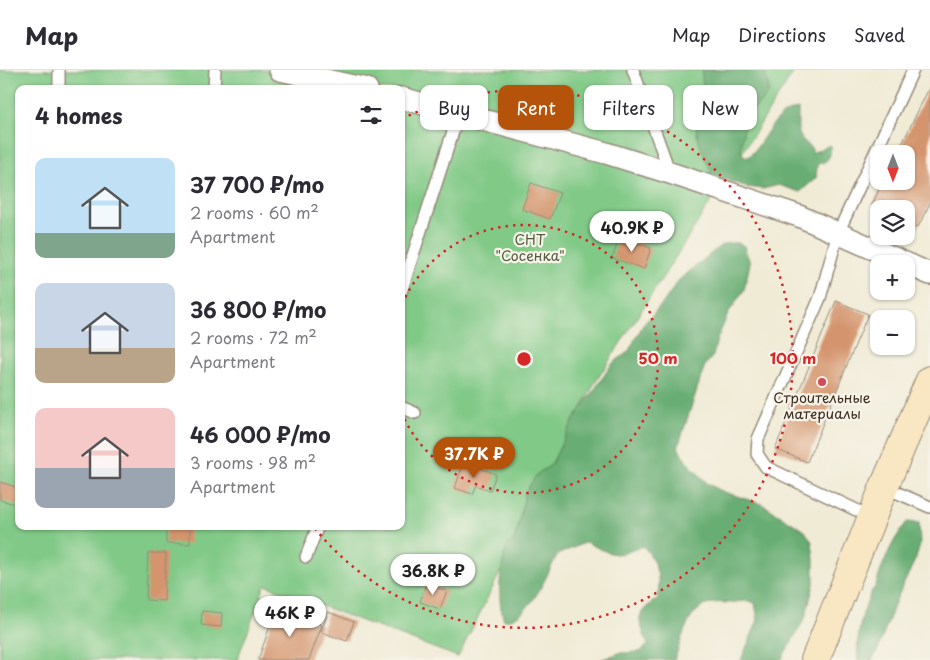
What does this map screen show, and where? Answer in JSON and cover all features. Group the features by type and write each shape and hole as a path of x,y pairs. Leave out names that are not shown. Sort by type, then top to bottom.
{"main road":[{"path":"815,660 871,517 930,380"}],"street":[{"path":"280,70 349,85"},
{"path":"405,99 420,103"},
{"path":"488,121 606,153 799,216 930,274"}],"lane":[{"path":"58,85 59,70"},
{"path":"214,85 215,70"},
{"path":"634,70 670,173"},
{"path":"871,517 766,467 757,454 758,440 820,298 838,233 913,70"},
{"path":"405,280 453,130"},
{"path":"405,409 415,413"},
{"path":"884,486 930,507"},
{"path":"306,557 316,530"}],"green space":[{"name":"СНТ \"Сосенка\"","path":"0,70 795,70 757,129 757,85 683,85 683,130 757,130 593,386 458,657 265,585 237,660 0,660"},
{"path":"702,70 763,70 768,82 769,91 757,106 757,85 703,85"},
{"path":"798,109 800,136 812,149 812,153 830,145 831,151 829,157 817,166 816,178 800,192 779,185 763,189 747,187 713,175 700,146 697,131 744,130 741,150 743,155 748,157 781,116"},
{"path":"728,243 738,243 744,246 750,263 744,290 729,312 717,339 713,356 705,365 678,447 686,461 708,484 724,492 762,504 805,531 812,542 814,584 805,618 781,660 741,660 758,620 755,603 745,601 713,603 697,611 683,634 674,660 600,660 619,653 640,652 648,645 640,618 644,610 658,598 658,584 652,558 643,546 614,554 586,542 557,555 543,584 530,604 522,613 504,620 500,601 501,572 508,544 514,541 525,493 537,474 551,465 573,421 612,364 628,352 643,325 663,303 679,280 720,246"},
{"path":"907,522 919,523 920,545 916,558 896,600 877,652 872,660 858,660 859,635 867,603 889,552"}],"building":[{"path":"930,86 930,203 918,227 915,226 915,200 874,200 879,190 915,190 915,145 901,145"},
{"path":"531,183 560,193 550,219 522,209"},
{"path":"620,237 651,248 644,269 612,258"},
{"path":"836,301 868,314 807,462 775,449"},
{"path":"464,462 496,474 490,491 476,485 472,494 455,488"},
{"path":"0,482 15,487 15,504 0,500"},
{"path":"166,530 190,530 190,544 166,543"},
{"path":"148,553 166,553 164,601 146,600"},
{"path":"426,584 447,591 440,609 420,602"},
{"path":"276,609 322,625 309,660 258,660"},
{"path":"202,611 222,613 221,627 201,625"},
{"path":"328,612 354,622 347,641 321,632"}],"place":[{"name":"Строительные материалы","path":"822,382"}]}
